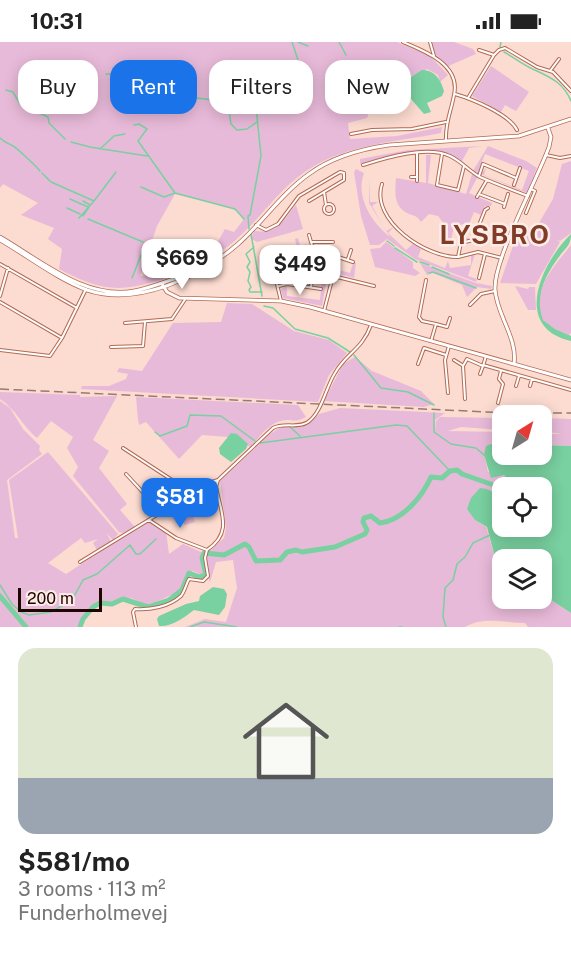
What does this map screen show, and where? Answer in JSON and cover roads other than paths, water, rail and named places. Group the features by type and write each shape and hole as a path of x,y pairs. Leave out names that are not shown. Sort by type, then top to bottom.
{"street":[{"path":"403,42 434,56 450,72 455,93 446,122 446,141"},
{"path":"430,42 434,56"},
{"path":"468,98 494,55 499,50 507,49 537,67 550,70 571,91"},
{"path":"479,50 494,55"},
{"path":"550,70 559,59"},
{"path":"455,93 510,122 516,129"},
{"path":"0,238 86,288 118,293 135,291 162,285 193,273 226,254 301,180 338,158 372,148 519,136 571,119"},
{"path":"351,134 372,130 411,129 446,122"},
{"path":"526,213 528,196 551,137 548,128"},
{"path":"411,177 417,179 417,153"},
{"path":"363,165 384,158 417,153 449,155 479,176 528,196"},
{"path":"442,154 437,185 458,190 464,166"},
{"path":"546,154 560,158 571,156"},
{"path":"479,176 483,164 516,178"},
{"path":"514,185 520,168"},
{"path":"256,225 266,230 274,227 299,196 340,172 344,173 344,180 309,201"},
{"path":"487,180 478,196 504,205 508,194"},
{"path":"382,184 380,194 382,203 402,233 430,252 445,257 458,257 478,252 503,258"},
{"path":"514,364 509,334 495,291 496,276 535,191 531,189"},
{"path":"324,192 326,205"},
{"path":"461,243 472,240 485,210 489,208"},
{"path":"458,257 463,233"},
{"path":"309,236 315,256 311,287"},
{"path":"311,243 333,242"},
{"path":"282,301 270,255 299,248"},
{"path":"294,249 296,259"},
{"path":"348,260 351,250"},
{"path":"479,278 485,254"},
{"path":"315,256 338,257 353,262"},
{"path":"0,264 76,308"},
{"path":"0,296 8,268"},
{"path":"329,275 374,286"},
{"path":"324,311 333,276"},
{"path":"426,280 419,317 422,321 447,327 450,318"},
{"path":"279,286 287,284 321,289"},
{"path":"162,285 172,296 186,298 282,301 371,323 571,380"},
{"path":"0,350 50,356 62,338 86,288"},
{"path":"470,305 481,294 495,291"},
{"path":"125,323 172,319 186,298"},
{"path":"0,302 62,338"},
{"path":"111,348 143,345 145,322"},
{"path":"80,562 148,519 218,480 273,428 283,424 302,425 311,419 337,369 363,343 371,323"},
{"path":"431,341 436,324"},
{"path":"448,393 446,355 449,346"},
{"path":"418,364 424,348 446,355"},
{"path":"480,374 486,356"},
{"path":"465,399 463,366 467,359 483,366 571,390"},
{"path":"454,360 463,366"},
{"path":"498,404 503,384 499,379 501,371"},
{"path":"516,386 519,375"},
{"path":"556,386 558,377"},
{"path":"530,386 532,379"},
{"path":"123,448 172,480 209,483"},
{"path":"126,474 161,512"},
{"path":"136,627 133,612 135,609 149,610 166,604 181,596 189,579 205,579 209,572 207,550 220,540 223,531 216,487 218,480"},
{"path":"148,519 176,538 207,550"}],"waterway":[{"path":"249,229 248,216 261,156 256,107 270,92 278,75 284,74 298,60 292,42"},
{"path":"298,42 308,46"},
{"path":"339,42 346,55"},
{"path":"500,47 501,42"},
{"path":"504,52 557,82 571,101"},
{"path":"6,90 13,92 20,104 48,117 49,123 65,139"},
{"path":"197,98 218,103 222,106 219,111 229,111 231,124 237,130 247,129 257,122"},
{"path":"134,125 139,124 147,129 138,141 175,193 235,209 244,219"},
{"path":"100,149 114,136 125,134"},
{"path":"0,138 18,150 40,171"},
{"path":"71,142 147,156"},
{"path":"94,201 116,172"},
{"path":"42,173 51,182 94,201 79,218"},
{"path":"141,187 164,197 175,193"},
{"path":"70,199 88,207"},
{"path":"83,201 90,205"},
{"path":"83,216 89,207"},
{"path":"67,208 80,214"},
{"path":"88,219 143,242"},
{"path":"251,234 262,296"},
{"path":"387,241 394,246"},
{"path":"254,247 246,254 250,262 247,267 250,272 248,281 251,287 249,290 250,292 262,292"},
{"path":"395,248 417,262"},
{"path":"132,278 141,255"},
{"path":"420,262 429,265"},
{"path":"432,267 449,274"},
{"path":"429,273 433,272 476,288"},
{"path":"264,306 273,308 295,329 328,338 350,352"},
{"path":"354,355 381,388 408,392 434,405"},
{"path":"434,413 434,432 451,444 476,448 484,455"},
{"path":"155,432 160,436 187,426 190,415 221,416 255,441"},
{"path":"260,443 396,425 407,426 450,471"},
{"path":"290,427 300,436"},
{"path":"80,627 83,619 93,607 100,603 112,604 123,599 148,607 169,600 182,590 189,573 199,577 206,575 202,558 204,553 224,555 245,544 256,561 280,560 287,552 335,547 365,534 367,530 363,522 364,518 371,516 380,523 404,512 417,500 431,477 442,478 450,471 457,470 492,484"},
{"path":"446,627 443,617 445,588 453,580 457,564 465,557 473,543 490,535"},
{"path":"0,585 12,604 21,612 29,615 51,612 72,600 83,580 97,574 130,545 136,554 140,554 156,539"},
{"path":"0,596 26,627"},
{"path":"190,627 204,622 237,627"}],"railway":[{"path":"0,389 509,413 571,413"}],"district":[{"name":"LYSBRO","path":"495,234"}]}
